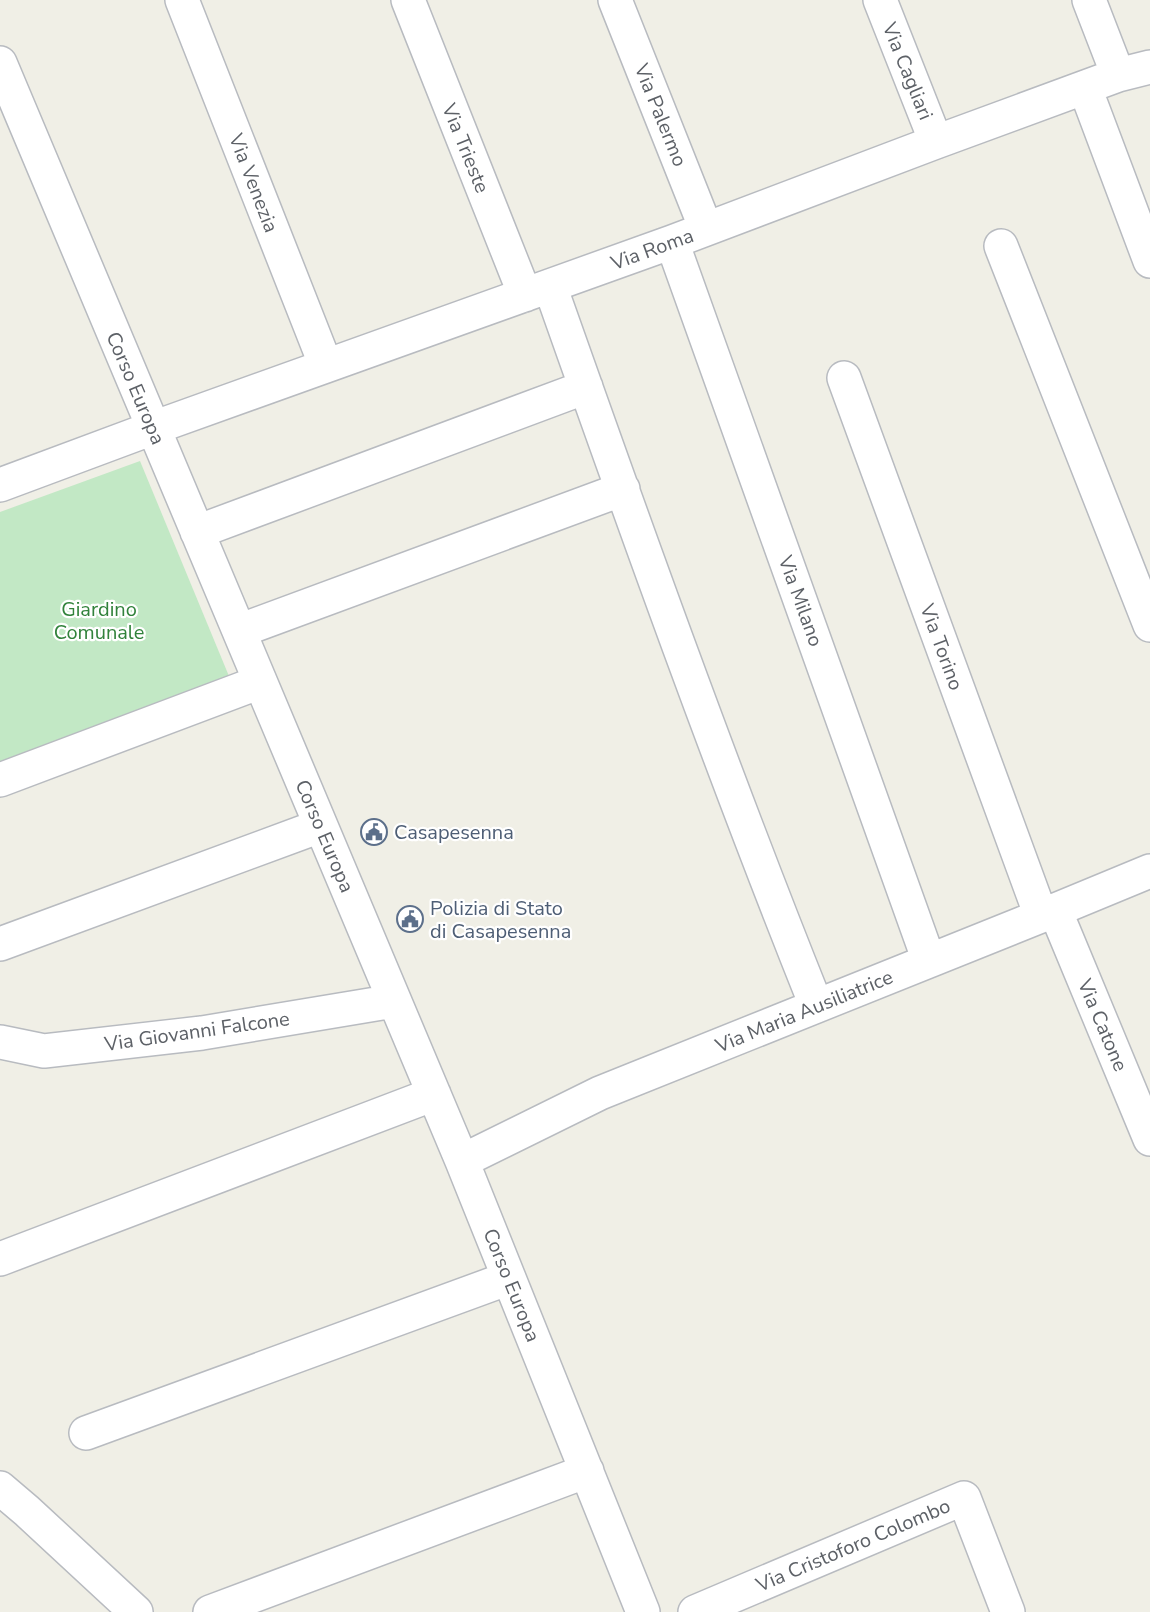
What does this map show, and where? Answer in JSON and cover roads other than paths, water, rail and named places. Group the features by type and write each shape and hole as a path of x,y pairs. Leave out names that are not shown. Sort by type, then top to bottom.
{"street":[{"name":"Via Venezia","path":"182,0 326,366"},
{"name":"Via Trieste","path":"408,0 537,291 586,387 724,770 816,1005"},
{"name":"Via Palermo","path":"615,0 706,229"},
{"name":"Via Cagliari","path":"880,0 936,142"},
{"path":"1089,0 1118,75"},
{"name":"Corso Europa","path":"0,63 462,1161 643,1612"},
{"name":"Via Roma","path":"0,485 672,242 1118,75 1150,67"},
{"path":"1085,88 1150,261"},
{"name":"Via Milano","path":"672,242 929,961"},
{"path":"1001,246 1150,625"},
{"name":"Via Torino","path":"844,378 1048,913"},
{"path":"197,532 586,387"},
{"path":"239,631 623,489"},
{"path":"0,780 260,682"},
{"path":"0,944 320,826"},
{"name":"Via Maria Ausiliatrice","path":"462,1161 600,1093 1150,871"},
{"name":"Via Catone","path":"1048,913 1150,1139"},
{"name":"Via Giovanni Falcone","path":"0,1042 44,1051 202,1033 394,1001"},
{"path":"0,1259 434,1094"},
{"path":"86,1433 509,1278"},
{"path":"210,1612 587,1471"},
{"path":"0,1488 14,1516 136,1612"},
{"name":"Via Cristoforo Colombo","path":"694,1612 964,1498 1008,1612"}],"place":[{"name":"Casapesenna","path":"374,832"},
{"name":"Polizia di Stato di Casapesenna","path":"410,919"}],"park label":[{"name":"Giardino Comunale","path":"99,620"}]}
